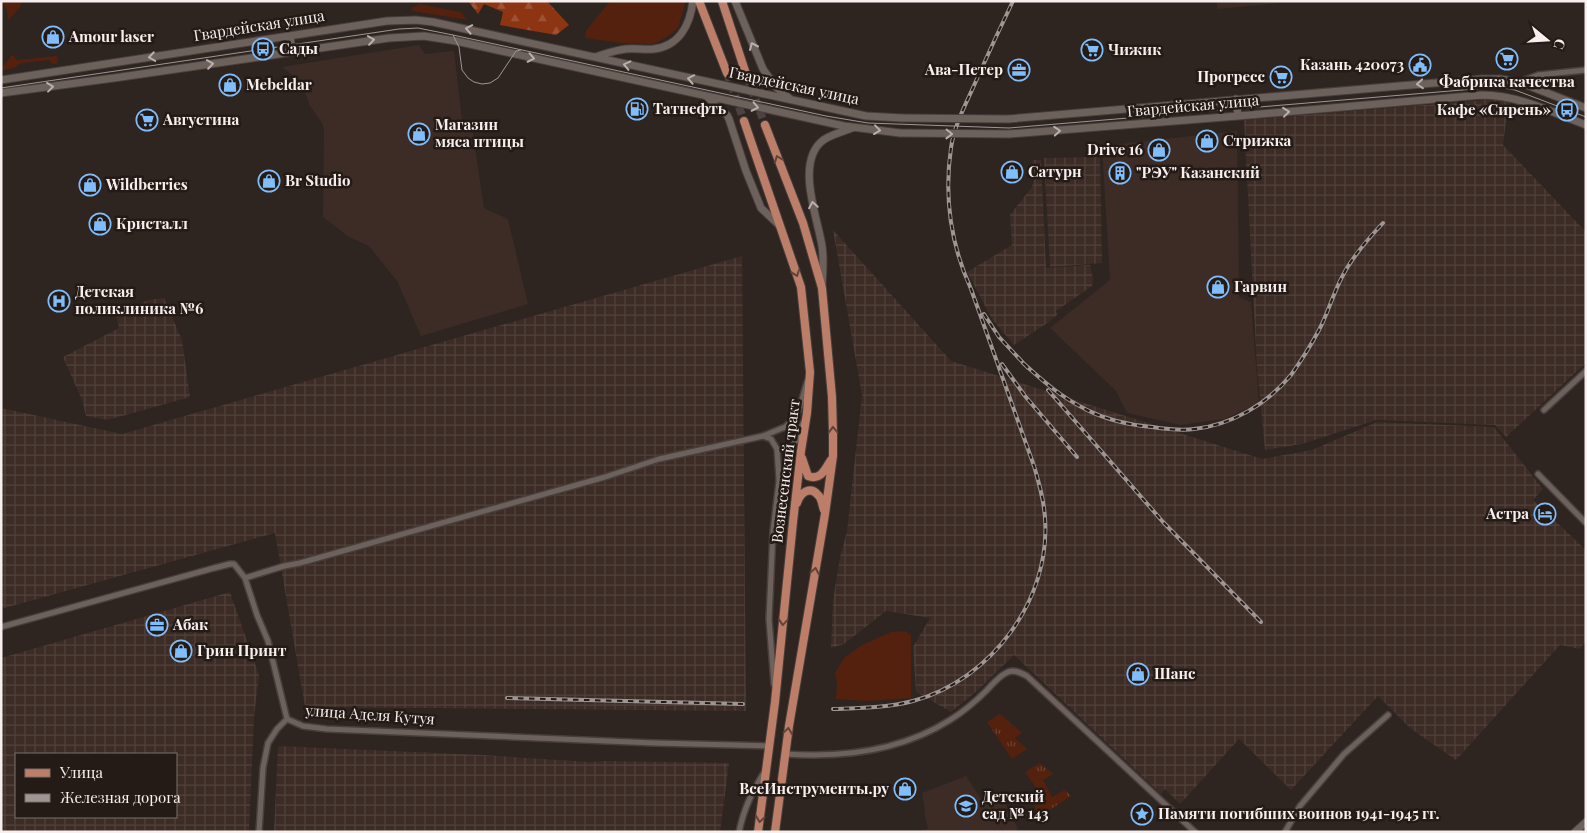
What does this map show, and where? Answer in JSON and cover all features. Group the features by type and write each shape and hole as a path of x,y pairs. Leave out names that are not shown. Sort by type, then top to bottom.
{"main road":[{"path":"594,57 624,49 665,47 676,40 684,30 693,1"},
{"path":"699,1 727,73"},
{"path":"722,1 747,77"},
{"path":"735,1 763,69 775,86 790,99"},
{"name":"Гвардейская улица","path":"1,80 387,21 416,20 482,32 866,116 1008,120 1482,79 1519,82 1586,108"},
{"path":"290,36 292,52"},
{"name":"Гвардейская улица","path":"1,93 389,38 424,36 456,41 707,97 854,127 900,133 1009,134 1482,95 1512,97 1586,125"},
{"path":"707,97 730,119 746,171 762,208 780,227"},
{"path":"1236,100 1238,116"},
{"name":"Вознесенский тракт","path":"744,121 801,287 810,372 775,702 758,832"},
{"path":"765,125 803,223 822,288"},
{"path":"775,832 785,754 833,456 832,397 822,288 824,261 813,206 811,158 821,142 854,127"},
{"path":"801,451 808,476 812,478 818,477 824,472 833,456"},
{"path":"793,522 798,499 808,490 812,490 820,496 825,514"},
{"path":"1575,832 1586,822"}],"street":[{"path":"1519,82 1543,74 1586,70"},
{"path":"1544,410 1586,371"},
{"path":"1,627 230,564 234,564 245,578 590,481 659,459 762,436 785,427 794,419 799,410 810,372"},
{"path":"779,481 807,413"},
{"path":"762,436 771,439 776,449 779,481 773,531 769,619 775,702"},
{"path":"1538,474 1586,523"},
{"name":"улица Аделя Кутуя","path":"245,578 256,615 268,641 286,719 304,726 327,729 769,746"},
{"path":"785,754 815,756 882,748 902,743 931,731 950,720 976,701 1006,673 1017,671 1027,676 1195,832"},
{"path":"1285,832 1300,806 1344,754 1388,715"},
{"path":"259,832 262,784 268,743 286,719"},
{"path":"739,832 743,812 766,769"}],"shaded area":[{"path":"1217,1 1279,1 1279,3 1217,9"},
{"path":"419,45 425,54 454,51 463,128 472,127 484,208 508,219 528,304 421,336 397,281 369,246 349,237 323,217 324,130 322,123 310,106 301,82 282,67"},
{"path":"1499,99 1512,101 1507,114 1503,145 1586,232 1586,363 1506,437 1495,425 1376,420 1302,444 1265,450 1257,368 1244,120"},
{"path":"1237,131 1239,297 1251,302 1259,403 1224,419 1180,425 1127,413 1116,391 1050,328 1110,280 1102,146"},
{"path":"1100,157 1102,263 1050,267 1044,158"},
{"path":"1034,160 1041,160 1046,268 1090,265 1093,279 1092,286 1056,311 1058,314 1049,322 1014,345 992,319 967,272 1012,245 1010,215 1032,187 1035,176 1032,162"},
{"path":"833,230 951,361 1262,459 1312,450 1377,422 1494,427 1543,489 1533,500 1586,550 1586,641 1580,649 1560,645 1456,760 1411,729 1378,696 1291,790 1239,739 1180,804 1165,789 1161,794 1014,655 977,691 951,712 916,692 913,647 930,618 886,611 844,644 831,648 833,600 840,557 847,531 862,395"},
{"path":"742,256 746,711 305,707 275,533 1,609 1,408 122,434"},
{"path":"164,298 182,340 190,397 108,420 86,416 82,400 63,357 119,328 116,314 148,300"},
{"path":"230,592 259,675 254,717 249,832 1,832 1,658"},
{"path":"278,746 483,755 590,762 729,763 720,832 274,832"},
{"name":"Детский сад № 143","path":"966,776 983,802 1001,794 1018,829 1011,832 917,832 928,829 922,793"}],"green space":[{"path":"2,1 22,1 20,7 8,21 7,10"},
{"path":"468,1 547,1 569,25 556,35 500,25 503,12 484,4 478,14"},
{"path":"610,1 686,1 678,28 654,44 622,43 585,38 586,31"},
{"path":"420,4 461,12 467,20 413,11 411,8"},
{"path":"14,55 16,60 57,56 58,63 53,64 49,60 21,63 14,68 3,70 2,68 11,56"},
{"path":"905,631 911,635 911,698 869,701 836,699 837,682 835,673 844,658 862,645 891,632"},
{"path":"1000,714 1022,733 1015,738 1027,749 1012,759 987,722"},
{"path":"1040,763 1053,774 1043,780 1052,797 1065,790 1071,796 1039,817 1033,803 1042,796 1025,772"}],"tunnel":[{"path":"727,73 744,121"},
{"path":"747,77 765,125"}],"tram line":[{"path":"1,88 399,29 418,28 826,116 868,123 1009,128 1498,87 1515,90 1586,117"},
{"path":"453,35 459,47 462,70 468,78 482,84 490,83 498,78 516,51 521,50"}],"railway":[{"path":"833,709 863,708 913,701 941,690 967,675 991,655 1010,632 1026,606 1038,578 1044,549 1044,505 1034,466 958,255 951,220 948,184 951,148 958,122 1013,1"},
{"path":"1023,363 1069,400 1095,414 1119,422 1184,430 1208,427 1235,418 1260,404 1291,375 1319,330 1339,283 1350,263 1383,223"},
{"path":"984,314 999,337 1028,368"},
{"path":"1002,364 1025,396 1077,457"},
{"path":"1048,390 1163,522 1261,622"},
{"path":"507,698 743,704"}],"place":[{"name":"Amour laser","path":"53,37"},
{"name":"Сады","path":"263,49"},
{"name":"Чижик","path":"1092,50"},
{"name":"Фабрика качества","path":"1507,59"},
{"name":"Казань 420073","path":"1420,65"},
{"name":"Ава-Петер","path":"1019,70"},
{"name":"Прогресс","path":"1281,77"},
{"name":"Mebeldar","path":"230,85"},
{"name":"Татнефть","path":"637,109"},
{"name":"Кафе «Сирень»","path":"1567,110"},
{"name":"Августина","path":"147,120"},
{"name":"Магазин мяса птицы","path":"419,134"},
{"name":"Стрижка","path":"1207,141"},
{"name":"Drive 16","path":"1159,150"},
{"name":"Сатурн","path":"1012,172"},
{"name":"\"РЭУ\" Казанский","path":"1120,173"},
{"name":"Br Studio","path":"269,181"},
{"name":"Wildberries","path":"90,185"},
{"name":"Кристалл","path":"100,224"},
{"name":"Гарвин","path":"1218,287"},
{"name":"Детская поликлиника №6","path":"59,301"},
{"name":"Астра","path":"1545,514"},
{"name":"Абак","path":"157,625"},
{"name":"Грин Принт","path":"181,651"},
{"name":"Шанс","path":"1138,674"},
{"name":"ВсеИнструменты.ру","path":"905,789"},
{"name":"Детский сад № 143","path":"966,806"},
{"name":"Памяти погибших воинов 1941-1945 гг.","path":"1142,814"}]}
